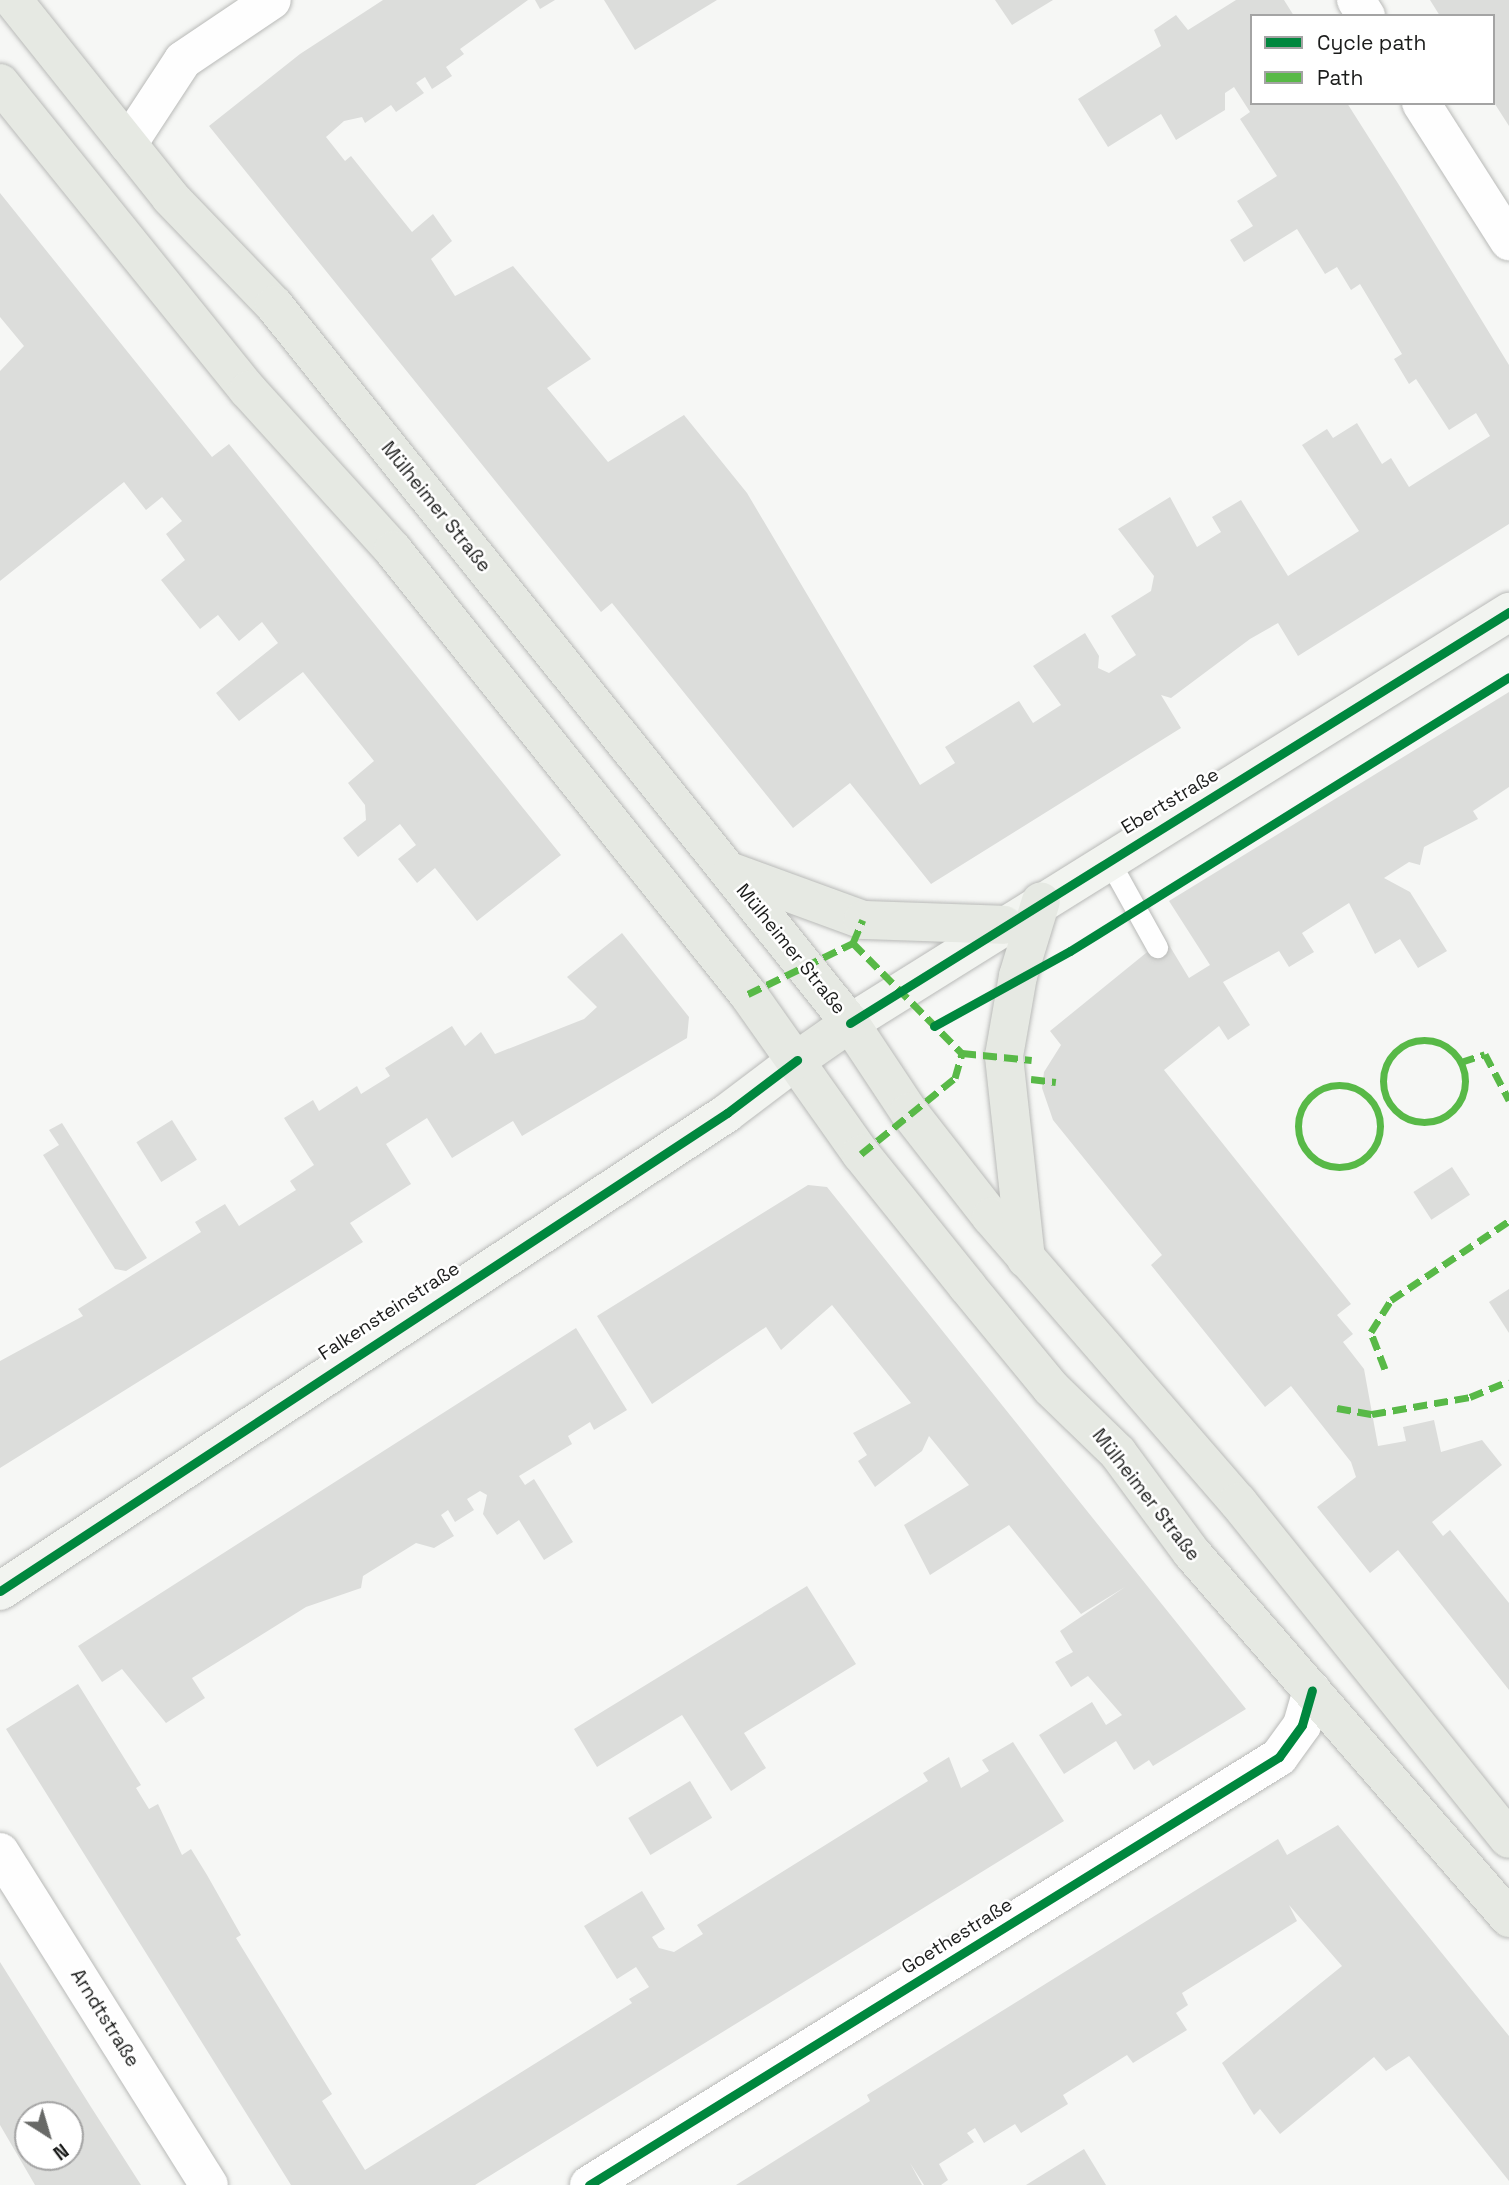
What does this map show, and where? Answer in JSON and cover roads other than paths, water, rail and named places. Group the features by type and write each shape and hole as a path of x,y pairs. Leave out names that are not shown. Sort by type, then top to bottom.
{"main road":[{"name":"Mülheimer Straße","path":"13,0 128,144 274,305 850,1023 909,1112 1026,1259 1238,1502 1509,1839"},
{"name":"Mülheimer Straße","path":"0,83 248,390 393,550 797,1060 861,1154 967,1286 1051,1388 1118,1453 1191,1552 1509,1918"},
{"path":"728,870 863,919 1004,925"},
{"path":"1026,1259 1004,1056 1018,976 1041,901"},
{"name":"Mülheimer Straße","path":"797,1060 850,1023"}],"street":[{"path":"128,144 183,60 272,0"},
{"path":"1422,105 1509,242"},
{"name":"Ebertstraße","path":"850,1023 1108,859 1509,612"},
{"name":"Falkensteinstraße","path":"0,1591 727,1113 797,1060"},
{"name":"Goethestraße","path":"589,2185 1279,1756 1303,1725 1312,1690"},
{"name":"Arndtstraße","path":"0,1852 209,2185"}],"lane":[{"path":"1108,859 1157,947"}]}
